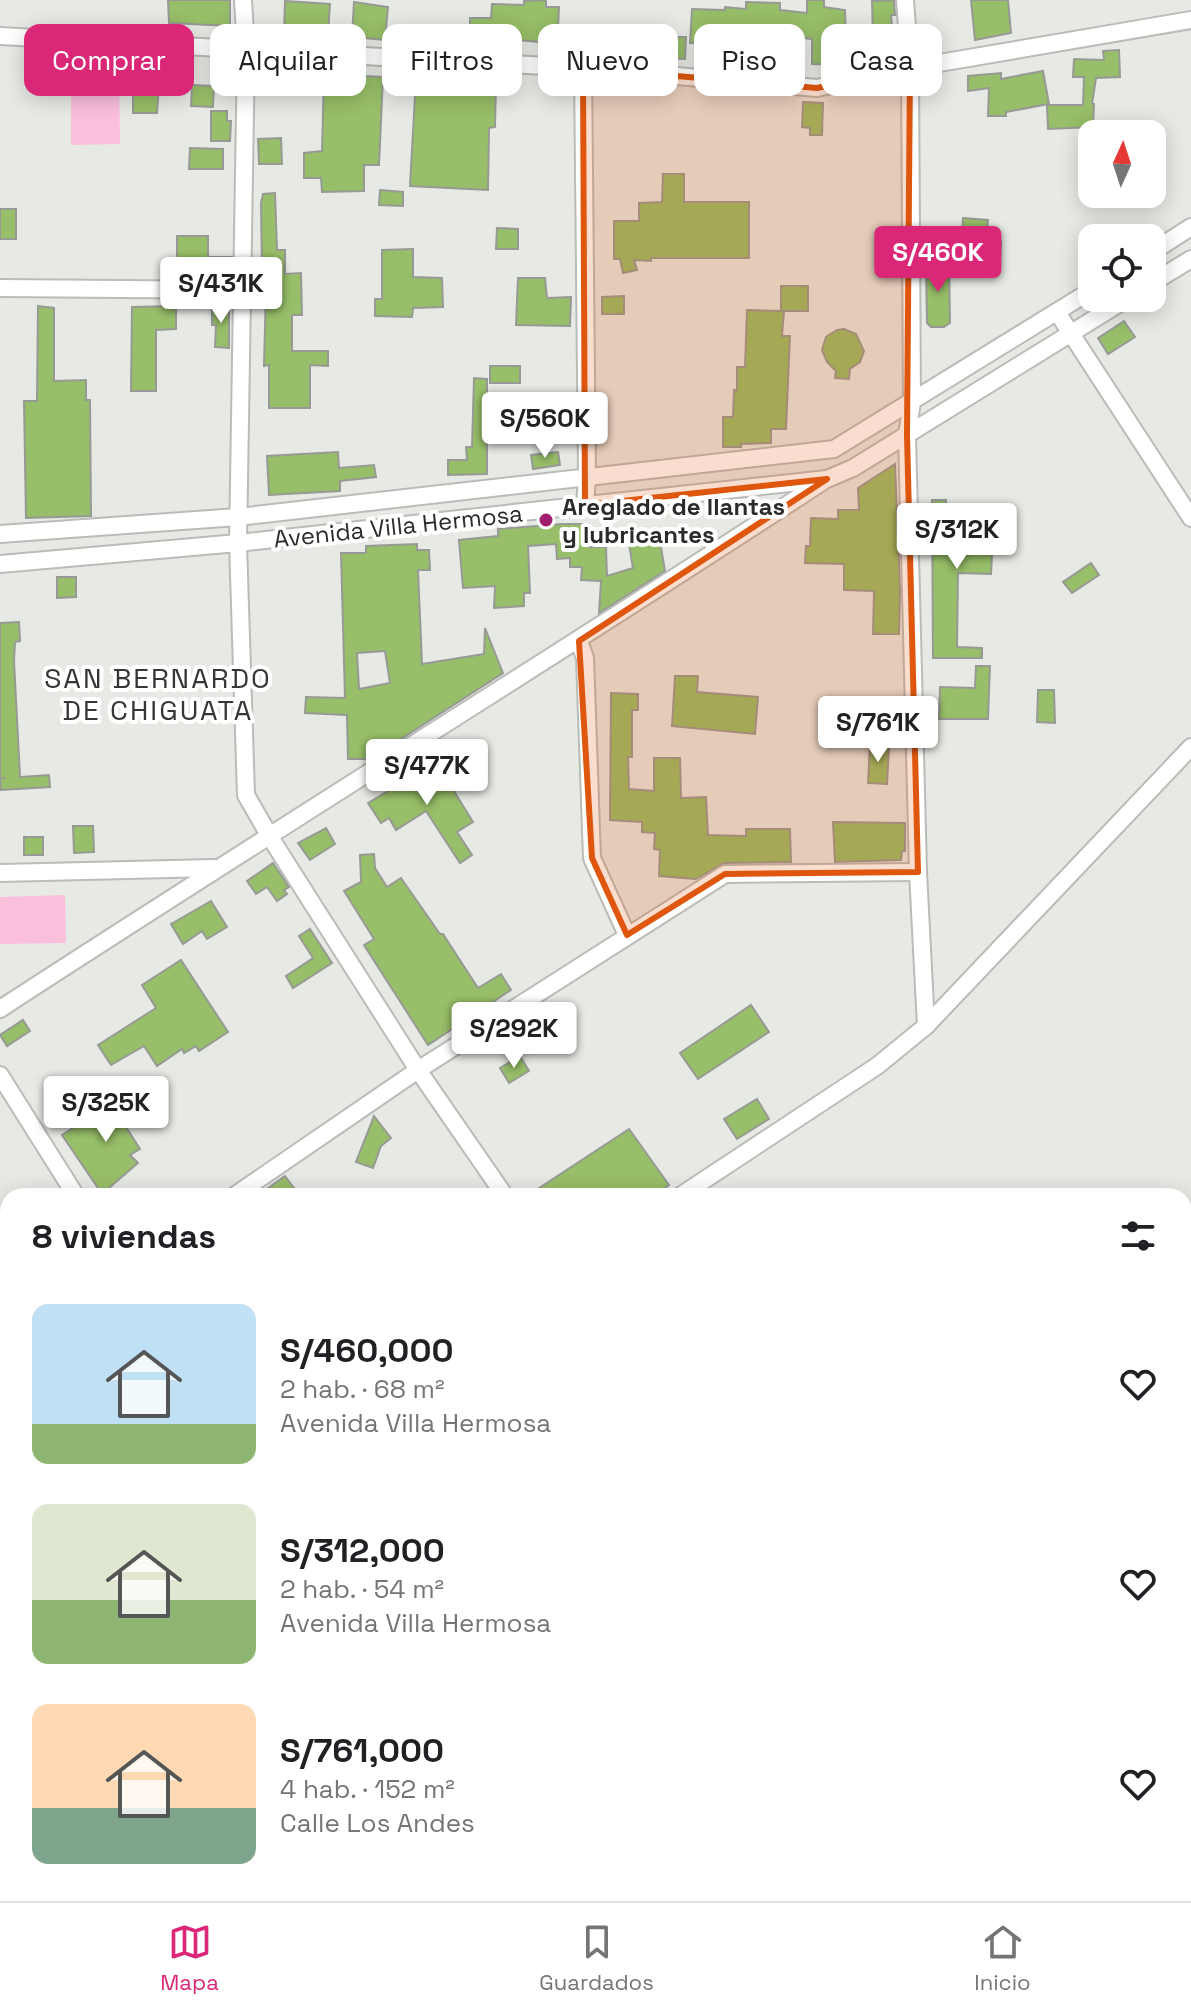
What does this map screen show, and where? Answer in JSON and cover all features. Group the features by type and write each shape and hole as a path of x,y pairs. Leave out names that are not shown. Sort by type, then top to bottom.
{"street":[{"path":"243,0 244,24"},
{"path":"905,0 907,24"},
{"path":"942,63 1191,20"},
{"path":"0,36 210,48"},
{"path":"366,56 538,66"},
{"path":"678,76 821,87"},
{"path":"246,96 238,543 246,795 418,1070 499,1188"},
{"path":"583,96 585,505"},
{"path":"910,96 912,402 907,435 918,872 926,1026"},
{"path":"1166,243 1191,227"},
{"path":"1166,274 1191,259"},
{"path":"0,288 244,290"},
{"name":"Avenida Villa Hermosa","path":"0,534 238,517 834,449 1078,299"},
{"path":"1057,312 1191,518"},
{"name":"Avenida Villa Hermosa","path":"0,564 238,543 827,479 853,468 1105,312"},
{"path":"0,1009 216,868 579,641 827,479"},
{"path":"579,641 585,658 592,858 627,935"},
{"path":"692,1188 877,1066 926,1026 1191,747"},
{"path":"0,873 216,868"},
{"path":"246,1188 418,1070 725,874 918,872"},
{"path":"0,1075 71,1188"}],"highlighted area":[{"path":"583,68 817,88 910,68 907,435 918,872 725,874 627,935 592,858 579,641 827,479 585,505"}],"shaded area":[{"path":"71,96 119,96 120,144 71,145"},
{"path":"65,895 66,943 0,944 0,897"}],"building":[{"path":"168,0 230,0 230,24 169,23"},
{"path":"546,0 546,7 559,7 558,24 538,24 538,42 522,40 522,24 470,24 470,18 491,18 492,4 524,5 524,1"},
{"path":"807,0 824,0 824,7 845,10 846,24 821,24 821,64 812,64 812,39 805,38 805,24 694,24 694,43 690,43 692,9 746,9 746,2 780,3 780,10 807,13"},
{"path":"894,0 895,15 891,15 892,24 873,24 872,1"},
{"path":"971,0 1008,0 1011,33 975,40"},
{"path":"285,1 330,4 329,24 284,24"},
{"path":"354,2 388,7 386,24 382,24 382,40 366,38 366,24 353,24"},
{"path":"678,37 686,37 685,59 678,59"},
{"path":"1119,50 1120,77 1096,78 1093,120 1078,120 1078,128 1048,129 1047,105 1083,105 1084,77 1073,77 1074,59 1104,60 1103,51"},
{"path":"1043,71 1049,104 1006,112 1006,116 988,116 989,88 968,91 968,76 1001,73 1001,79"},
{"path":"366,76 382,77 379,165 364,165 364,191 322,192 321,178 304,178 304,153 322,151 323,96 366,96"},
{"path":"194,85 210,86 213,107 191,106"},
{"path":"133,96 158,96 157,113 133,113"},
{"path":"415,96 496,96 495,127 489,128 488,190 410,186"},
{"path":"803,102 823,103 822,135 810,135 810,128 802,127"},
{"path":"211,111 227,111 227,121 231,121 230,141 211,141"},
{"path":"281,138 282,164 259,164 258,139"},
{"path":"190,148 223,149 223,169 189,169"},
{"path":"663,174 684,174 684,202 749,202 749,258 634,260 637,270 623,273 620,259 614,259 614,221 639,221 639,203 662,202"},
{"path":"380,190 403,192 403,206 379,205"},
{"path":"275,193 277,250 285,250 285,274 301,273 302,315 292,315 292,351 328,351 328,366 310,365 310,408 269,408 269,365 264,366 266,288 263,289 261,203 263,194"},
{"path":"0,209 16,209 16,239 0,239"},
{"path":"963,218 988,220 986,241 1001,242 1000,263 960,261"},
{"path":"497,228 518,229 518,249 496,249"},
{"path":"177,236 208,236 208,257 232,257 231,270 177,269"},
{"path":"413,249 413,277 442,278 443,307 413,308 412,317 375,316 375,299 382,299 382,250"},
{"path":"949,261 950,323 944,327 931,327 927,323 926,262"},
{"path":"518,278 545,278 547,298 571,297 570,326 516,325"},
{"path":"781,286 808,286 808,311 781,311"},
{"path":"624,296 624,314 602,314 602,297"},
{"path":"212,304 229,304 229,348 215,347 216,325 212,325"},
{"path":"38,306 54,308 54,381 86,380 86,400 90,400 91,516 26,518 24,401 37,401"},
{"path":"176,306 176,329 156,330 156,391 131,391 132,307"},
{"path":"747,310 784,311 782,336 790,336 786,429 771,429 771,443 723,447 723,417 733,417 737,367 745,367"},
{"path":"1124,321 1135,337 1108,354 1098,338"},
{"path":"844,329 856,334 864,351 860,362 850,369 849,379 835,378 836,371 827,362 822,350 826,337"},
{"path":"490,366 520,366 520,383 490,383"},
{"path":"474,378 487,379 487,474 448,475 448,460 467,460 466,447 472,447"},
{"path":"338,452 339,468 374,465 376,477 340,481 340,491 269,495 267,456"},
{"path":"558,452 560,465 533,469 531,455"},
{"path":"895,464 899,634 873,634 874,591 844,590 844,564 805,563 806,546 810,546 811,518 838,519 838,510 859,510 858,488"},
{"path":"932,500 946,500 946,508 959,508 959,519 1004,520 1004,538 993,538 991,574 958,573 957,647 982,648 982,658 933,658"},
{"path":"589,524 589,547 606,547 607,576 633,568 628,538 659,535 665,571 599,613 601,581 581,580 582,567 570,567 570,558 557,559 556,544 528,546 530,593 524,593 524,606 494,608 495,586 463,588 459,540 498,536 498,529"},
{"path":"417,544 417,550 429,550 430,570 418,570 422,664 484,654 485,628 503,673 370,759 348,759 347,715 305,713 306,697 345,698 341,553 366,553 366,546","holes":["385,651 390,683 359,689 357,653"]},
{"path":"1091,563 1099,575 1072,593 1063,582"},
{"path":"57,577 76,577 76,597 57,598"},
{"path":"19,622 20,641 15,642 14,661 20,777 49,775 50,787 1,790 0,623"},
{"path":"976,666 990,666 988,719 939,719 940,687 975,688"},
{"path":"675,676 698,676 697,692 758,697 755,734 672,726"},
{"path":"1038,690 1054,690 1055,723 1037,722"},
{"path":"611,693 638,694 638,710 632,710 629,789 654,791 654,758 680,758 681,798 706,797 708,835 746,836 746,829 790,829 791,862 724,863 696,879 659,876 660,850 654,849 655,833 642,832 642,822 610,820"},
{"path":"901,714 902,743 880,743 880,715"},
{"path":"870,745 889,746 887,784 868,783"},
{"path":"436,762 473,822 457,832 472,855 460,863 426,811 396,830 389,818 381,823 368,803"},
{"path":"833,822 905,823 905,851 902,851 901,860 835,862"},
{"path":"73,826 93,826 94,852 74,853"},
{"path":"326,828 335,844 310,860 298,843"},
{"path":"24,837 43,837 43,855 24,855"},
{"path":"374,854 375,868 387,887 401,878 478,988 501,974 511,990 428,1045 364,945 374,939 344,891 361,882 360,855"},
{"path":"273,863 289,887 284,890 287,894 277,901 267,887 256,894 247,881"},
{"path":"211,901 227,927 207,939 202,931 183,944 171,924"},
{"path":"310,929 332,963 293,988 286,976 313,958 299,936"},
{"path":"181,960 228,1032 199,1051 196,1046 184,1053 182,1049 157,1066 144,1046 111,1065 98,1045 156,1008 142,985"},
{"path":"751,1005 769,1032 698,1079 680,1053"},
{"path":"23,1020 30,1031 7,1046 0,1035"},
{"path":"520,1056 529,1071 509,1083 500,1068"},
{"path":"125,1095 139,1117 126,1127 140,1149 130,1155 138,1163 109,1188 98,1188 62,1135"},
{"path":"757,1099 769,1119 737,1139 724,1119"},
{"path":"374,1116 391,1138 381,1146 373,1168 356,1162"},
{"path":"629,1129 669,1185 665,1188 539,1188"},
{"path":"285,1176 294,1188 268,1188"}],"place":[{"name":"Areglado de llantas y lubricantes","path":"546,520"}],"district":[{"name":"SAN BERNARDO DE CHIGUATA","path":"158,694"}]}
